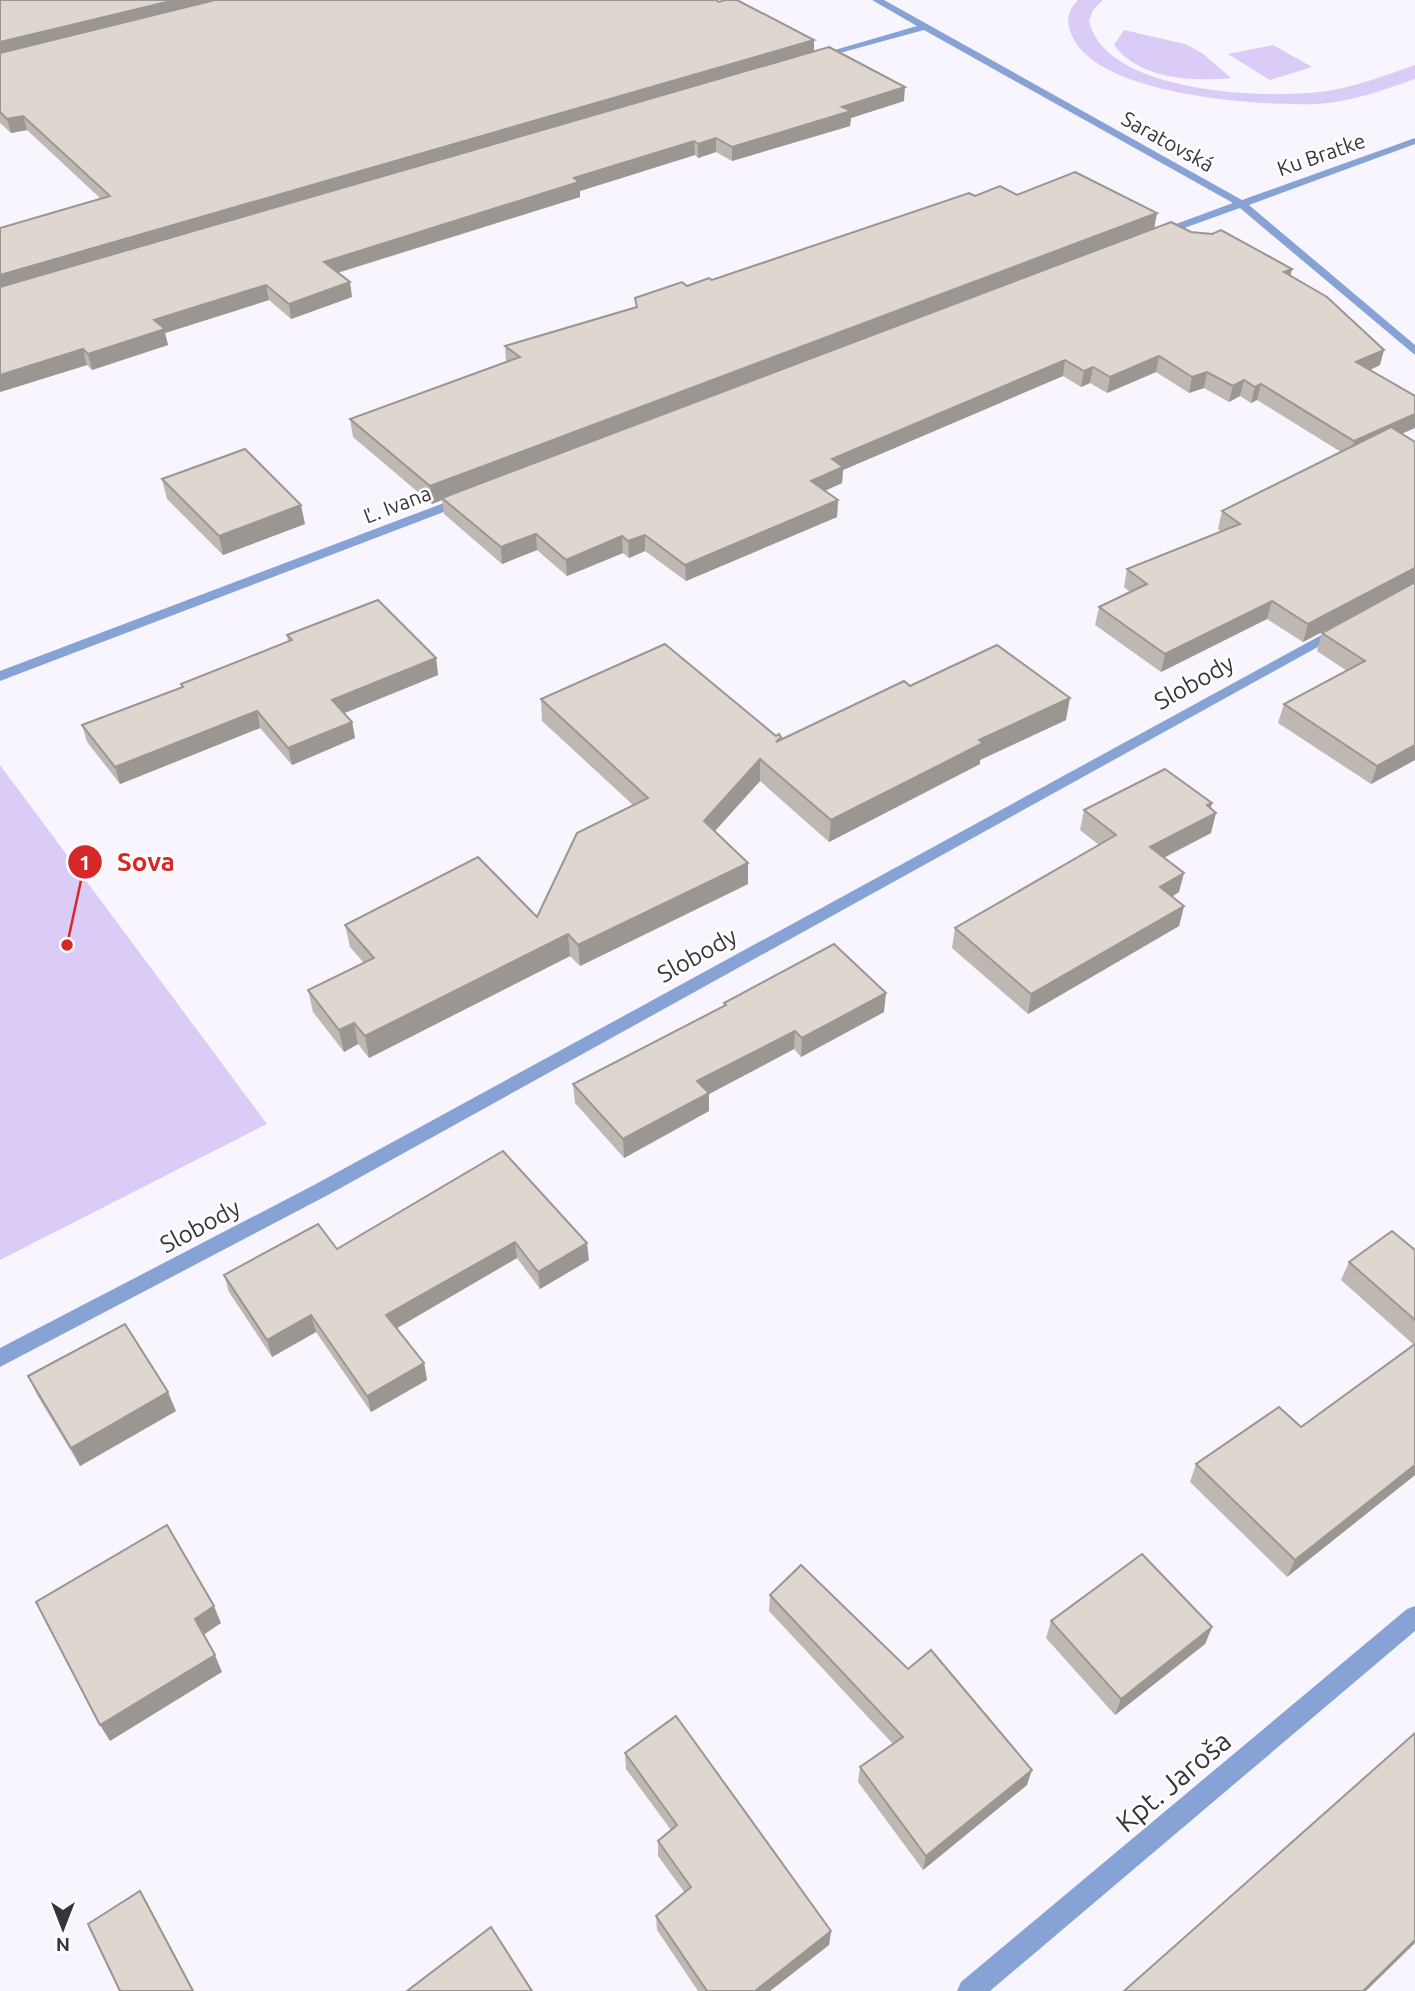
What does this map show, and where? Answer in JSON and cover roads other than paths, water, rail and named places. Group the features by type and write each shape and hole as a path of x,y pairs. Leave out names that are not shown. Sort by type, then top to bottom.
{"street":[{"name":"Saratovská","path":"877,0 1240,203 1415,351"},
{"path":"799,63 924,27"},
{"name":"Ku Bratke","path":"1240,203 1415,141"},
{"path":"1151,237 1240,203"},
{"name":"Ľ. Ivana","path":"2,672 475,495"},
{"name":"Slobody","path":"0,1358 333,1183 1354,622"},
{"name":"Kpt. Jaroša","path":"970,1991 1415,1617"}],"place":[{"name":"Sova","path":"67,945"}]}
